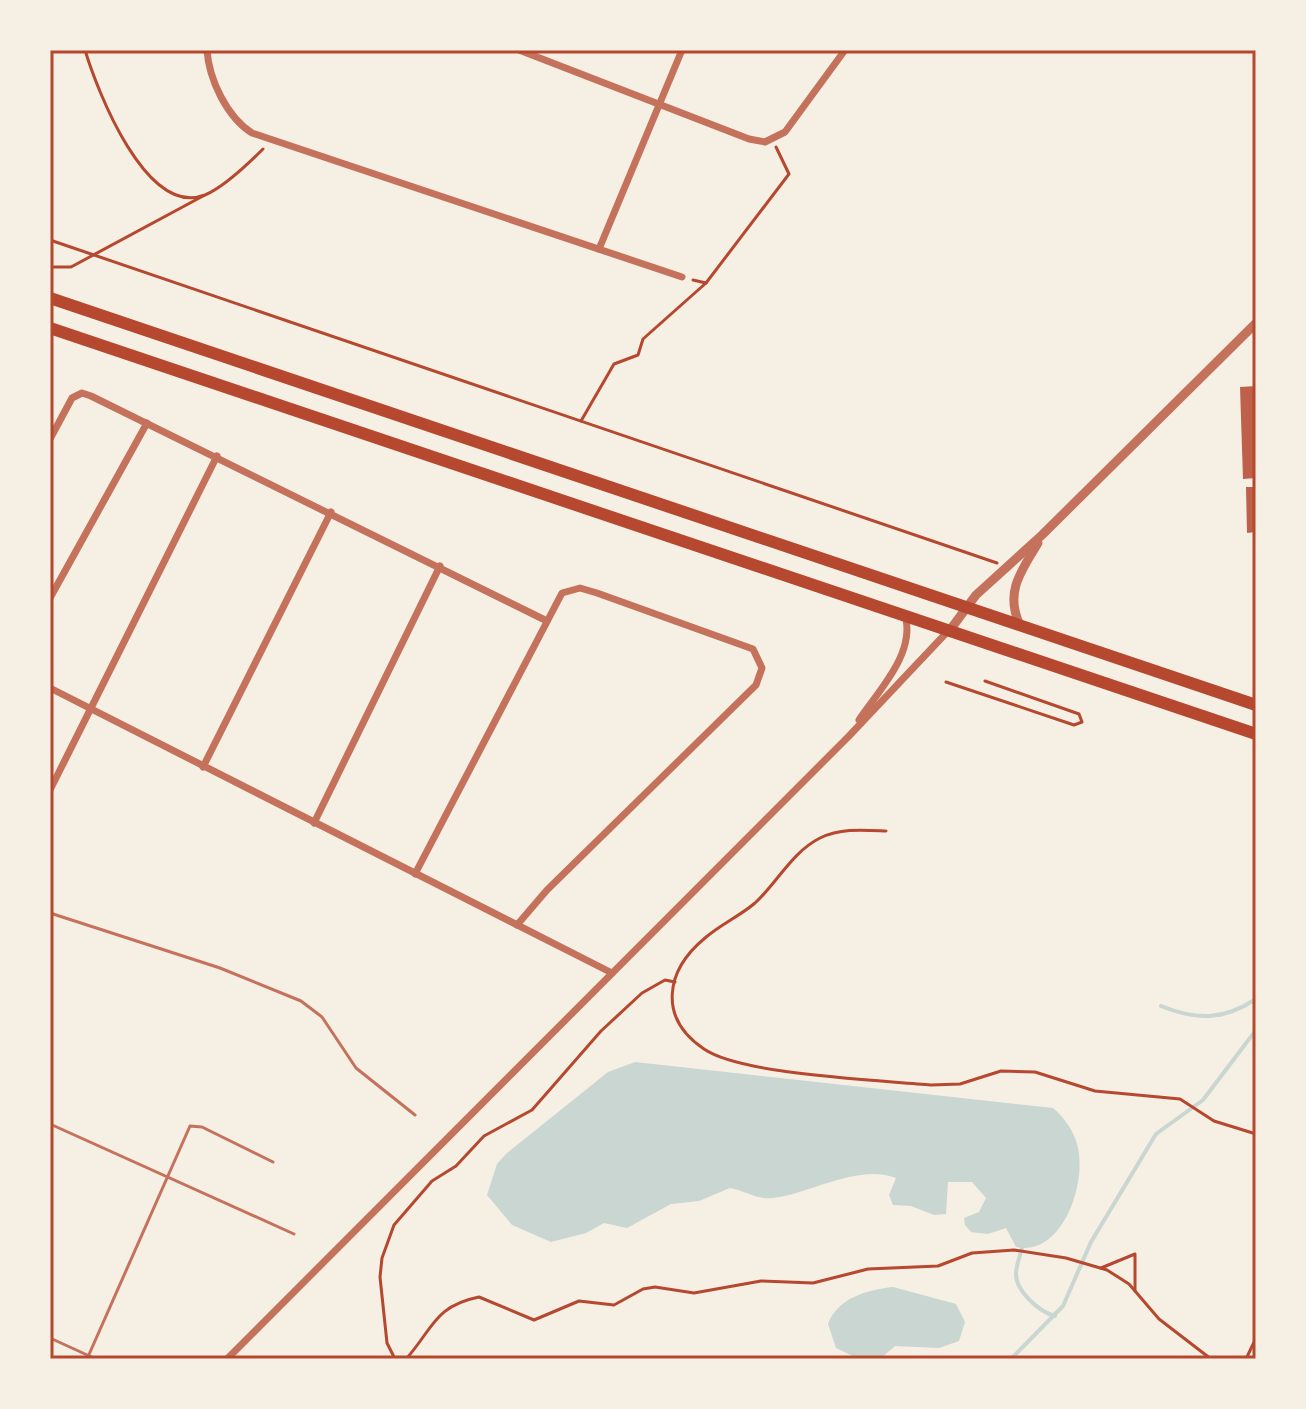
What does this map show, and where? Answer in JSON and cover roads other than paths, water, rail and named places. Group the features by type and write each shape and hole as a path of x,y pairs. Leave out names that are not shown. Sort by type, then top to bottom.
{"highway":[{"path":"50,298 1256,705"},
{"path":"50,328 1256,734"}],"street":[{"path":"207,50 215,81 234,119 252,133 682,277"},
{"path":"519,50 749,139 773,140 785,132 845,50"},
{"path":"599,249 682,50"},
{"path":"227,1359 849,736 1006,566 1042,535 1254,327"},
{"path":"50,439 72,398 82,393 91,396 545,620"},
{"path":"50,598 147,423"},
{"path":"50,790 217,456"},
{"path":"203,767 331,512"},
{"path":"1019,623 1012,608 1012,593 1042,535"},
{"path":"314,823 440,566"},
{"path":"415,874 545,620 562,593 580,588 753,649 762,668 756,685 539,899 517,925"},
{"path":"849,736 906,646 908,633 904,614"},
{"path":"50,688 612,973"}],"lane":[{"path":"50,913 220,968 301,1001 322,1017 356,1068 415,1115"},
{"path":"50,1124 294,1234"},
{"path":"87,1357 166,1176 193,1124 273,1162"},
{"path":"50,1338 96,1359"}],"waterway":[{"path":"1161,1006 1186,1014 1209,1016 1221,1015 1256,999"},
{"path":"1011,1359 1063,1306 1091,1242 1156,1134 1203,1100 1256,1030"},
{"path":"1022,1248 1016,1274 1020,1288 1036,1306 1055,1316"}]}
